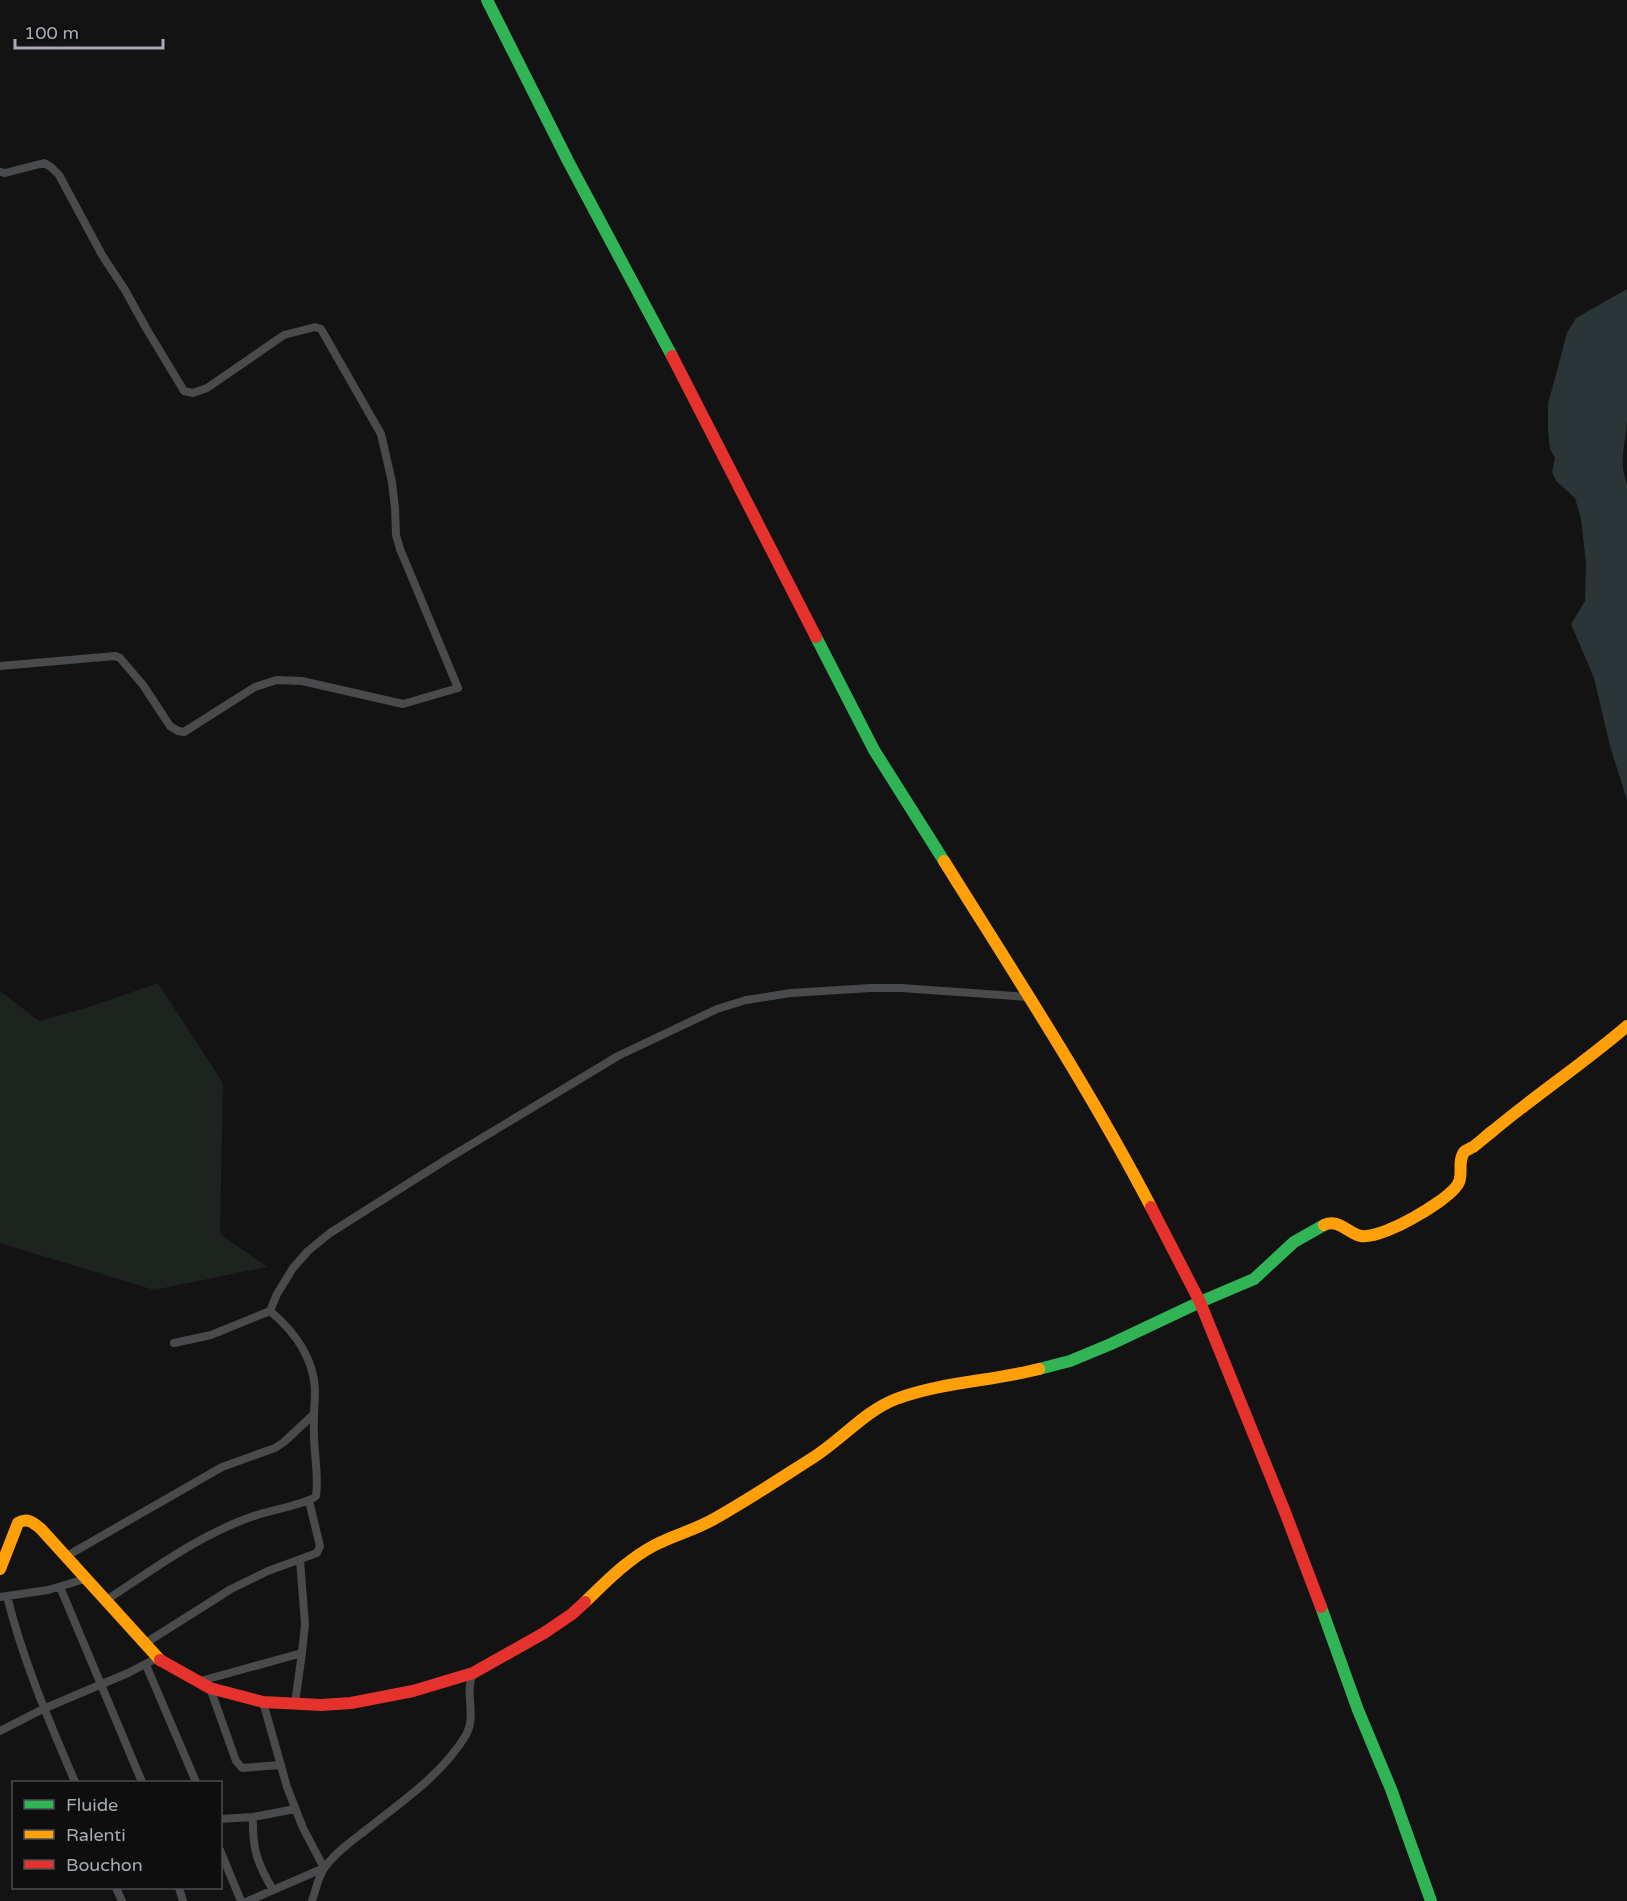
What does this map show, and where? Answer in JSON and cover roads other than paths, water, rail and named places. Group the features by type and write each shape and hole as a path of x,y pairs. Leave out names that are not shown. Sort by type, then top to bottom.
{"street":[{"path":"487,0 568,161 678,367 874,750 1028,997 1130,1167 1200,1302 1285,1512 1358,1710 1391,1789 1431,1901"},
{"path":"0,172 5,173 44,163 51,166 59,175 102,255 126,290 184,391 193,393 207,388 285,334 315,327 321,329 381,434 394,494 396,535 400,549 458,688 403,704 302,681 277,680 255,687 184,732 170,726 143,685 116,656 0,666"},
{"path":"174,1343 211,1335 270,1311 293,1268 308,1251 330,1233 411,1181 618,1056 717,1009 746,1000 791,993 871,987 1028,997"},
{"path":"152,1661 210,1688 263,1702 321,1705 382,1698 433,1686 473,1673 521,1647 573,1614 638,1556 730,1510 822,1452 858,1422 894,1400 970,1381 1034,1371 1070,1361 1254,1279 1294,1242 1328,1222 1340,1225 1359,1236 1371,1236 1410,1220 1428,1209 1459,1182 1461,1158 1465,1151 1598,1051 1627,1026"},
{"path":"105,1601 205,1537 258,1515 309,1501 315,1497 317,1492 314,1380 304,1351 286,1326 270,1311"},
{"path":"65,1557 222,1467 275,1448 314,1414"},
{"path":"144,1644 231,1589 317,1552 320,1548 309,1501"},
{"path":"0,1569 18,1523 24,1519 41,1529 144,1644 196,1781"},
{"path":"295,1703 305,1630 300,1560"},
{"path":"75,1781 44,1709 3,1596 32,1593 85,1579"},
{"path":"60,1587 142,1781"},
{"path":"197,1682 302,1653"},
{"path":"0,1731 152,1661"},
{"path":"248,1901 324,1868 344,1848 437,1771 466,1734 471,1721 469,1682 473,1673"},
{"path":"210,1688 236,1761 242,1768 280,1765"},
{"path":"263,1702 295,1809 324,1868 312,1901"},
{"path":"222,1819 253,1817 295,1809"},
{"path":"253,1817 254,1848 260,1867 273,1890"},
{"path":"222,1855 241,1901"}]}
